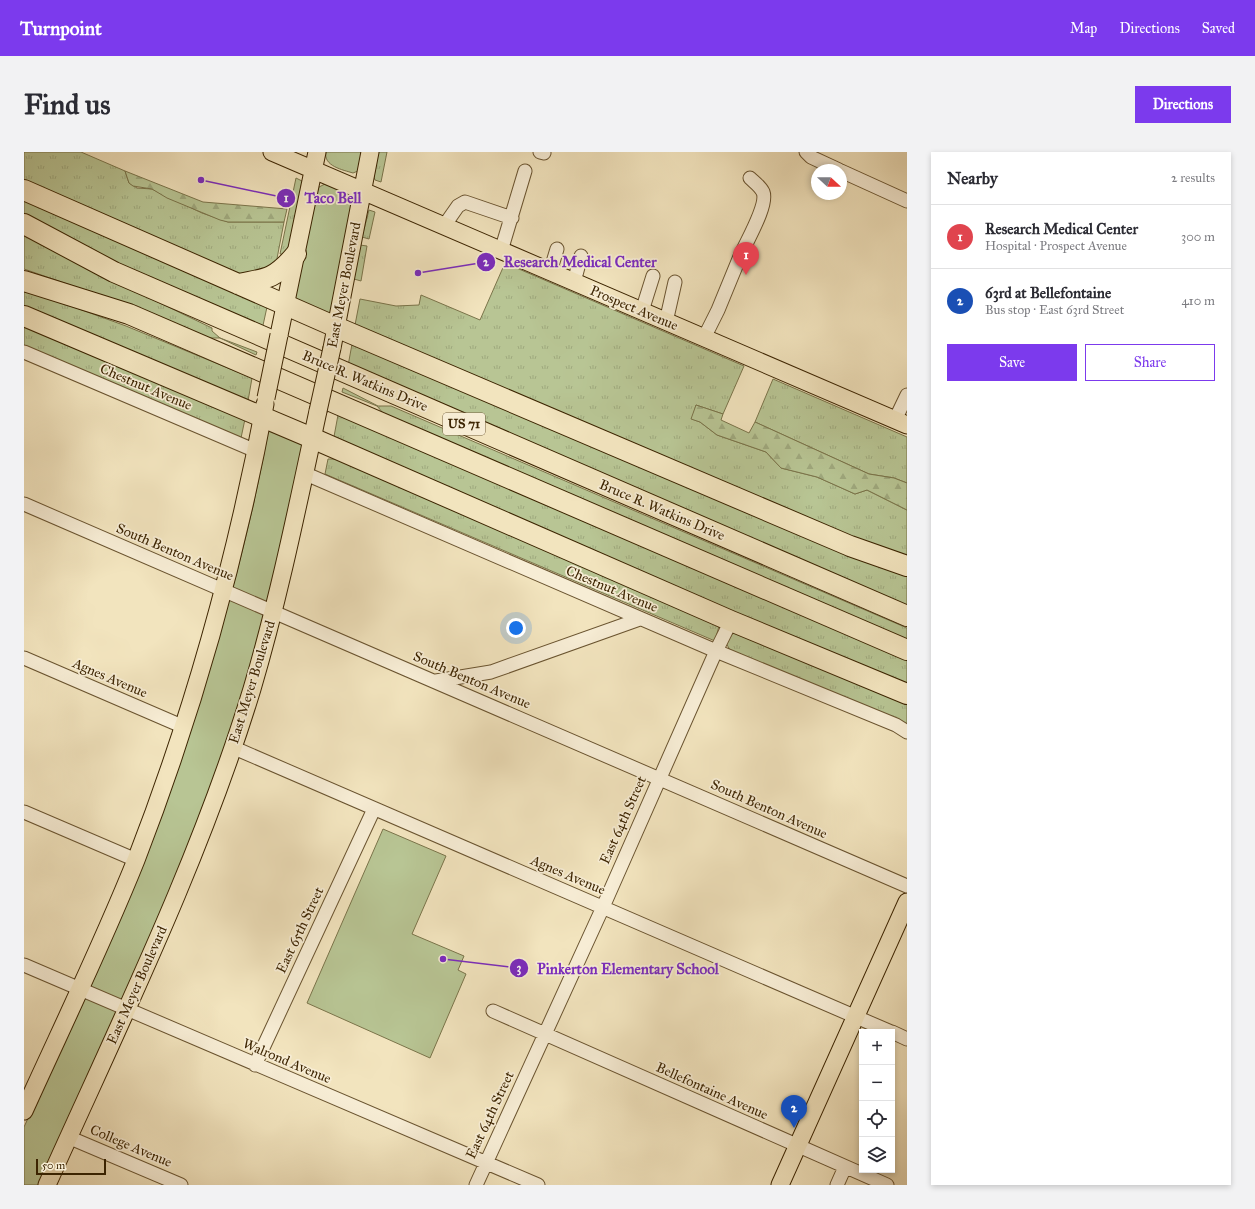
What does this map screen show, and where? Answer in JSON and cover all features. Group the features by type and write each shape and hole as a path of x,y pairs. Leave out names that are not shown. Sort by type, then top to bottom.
{"highway":[{"path":"24,190 336,327 850,546 907,566"},
{"name":"Bruce R. Watkins Drive","path":"24,224 114,272 907,616"},
{"path":"238,284 266,279 276,275 296,254"},
{"name":"US 71","path":"24,281 135,317 907,650"},
{"path":"24,316 265,408 312,438 731,621 907,694"}],"main road":[{"name":"Prospect Avenue","path":"272,152 901,422"},
{"path":"24,1110 80,989 136,860 184,727 223,590 256,451 317,152"},
{"name":"East Meyer Boulevard","path":"47,1185 177,895 252,690 274,612 306,474 370,152"},
{"path":"780,1185 907,902"}],"street":[{"path":"806,152 811,157 827,164"},
{"path":"501,251 525,171"},
{"path":"847,173 907,201"},
{"path":"704,338 718,310 762,209 764,198 763,191 750,178"},
{"path":"444,226 458,206 465,202 512,218"},
{"path":"550,272 556,249"},
{"path":"574,282 580,256"},
{"path":"642,311 653,276"},
{"path":"666,322 675,282"},
{"name":"Chestnut Avenue","path":"24,352 256,451"},
{"path":"901,422 907,395"},
{"name":"Chestnut Avenue","path":"306,474 640,619 896,725 907,732"},
{"name":"South Benton Avenue","path":"24,504 907,886"},
{"path":"434,681 491,672 640,619"},
{"name":"East 64th Street","path":"476,1185 546,1034 659,778 731,621"},
{"name":"Agnes Avenue","path":"24,658 184,727"},
{"name":"Agnes Avenue","path":"232,747 885,1029"},
{"name":"East 65th Street","path":"255,1065 374,809"},
{"path":"24,812 136,860"},
{"name":"Walrond Avenue","path":"24,965 538,1185"},
{"name":"Bellefontaine Avenue","path":"493,1011 887,1185"},
{"name":"Agnes Avenue","path":"895,1033 907,1039"},
{"name":"College Avenue","path":"68,1137 181,1185"},
{"path":"837,1185 845,1167"}],"green space":[{"path":"24,152 81,152 125,171 129,183 137,188 152,189 202,213 228,222 284,222 275,269 239,276 24,183"},
{"path":"326,152 363,152 358,171 353,173 335,167 328,161"},
{"path":"378,152 387,152 381,182 375,180 374,177"},
{"path":"125,171 203,202 287,209 284,222 228,222 220,220 167,198 152,189 133,186 129,183"},
{"path":"296,178 302,181 290,247 287,255 280,254"},
{"path":"325,184 338,188 346,193 351,199 352,203 333,310 329,314 295,299 317,192 319,187"},
{"path":"24,197 267,307 262,330 120,265 24,215"},
{"path":"369,210 375,212 369,239 362,237"},
{"path":"24,235 91,270 212,328 212,331 220,338 207,338 76,287 24,269"},
{"path":"360,245 367,246 361,281 354,279"},
{"path":"505,263 744,366 723,414 696,405 692,419 700,422 717,435 766,452 781,468 817,477 855,494 867,490 907,510 907,561 355,325 360,299 396,306 419,305 421,295 480,320"},
{"path":"24,289 126,326 252,378 248,401 24,310"},
{"path":"24,324 245,419 241,438 24,346"},
{"path":"220,338 257,352 256,355"},
{"path":"352,344 423,375 479,394 907,574 907,607 348,366"},
{"path":"773,379 907,437 907,483 894,478 869,474 755,422"},
{"path":"343,388 378,406 391,406 907,628 907,641 383,413 377,406 342,392"},
{"path":"696,405 723,414 721,420 749,433 755,422 869,474 894,478 907,483 907,510 867,490 855,494 817,477 781,468 766,452 717,435 700,422 691,419"},
{"path":"338,415 907,660 907,683 837,658 333,442"},
{"path":"270,429 307,443 287,535 225,755 172,893 43,1185 24,1185 24,1127 38,1097 221,629 235,580 268,432"},
{"path":"328,459 337,459 719,626 715,641 325,474"},
{"path":"734,632 907,702 907,726 730,650 726,643"},
{"path":"383,829 446,856 412,934 464,956 458,970 466,974 430,1058 307,1003"}],"place":[{"name":"Taco Bell","path":"201,180"},
{"name":"Research Medical Center","path":"418,273"},
{"name":"Research Medical Center","path":"746,275"},
{"name":"Pinkerton Elementary School","path":"443,959"},
{"name":"63rd at Bellefontaine","path":"794,1128"}]}
